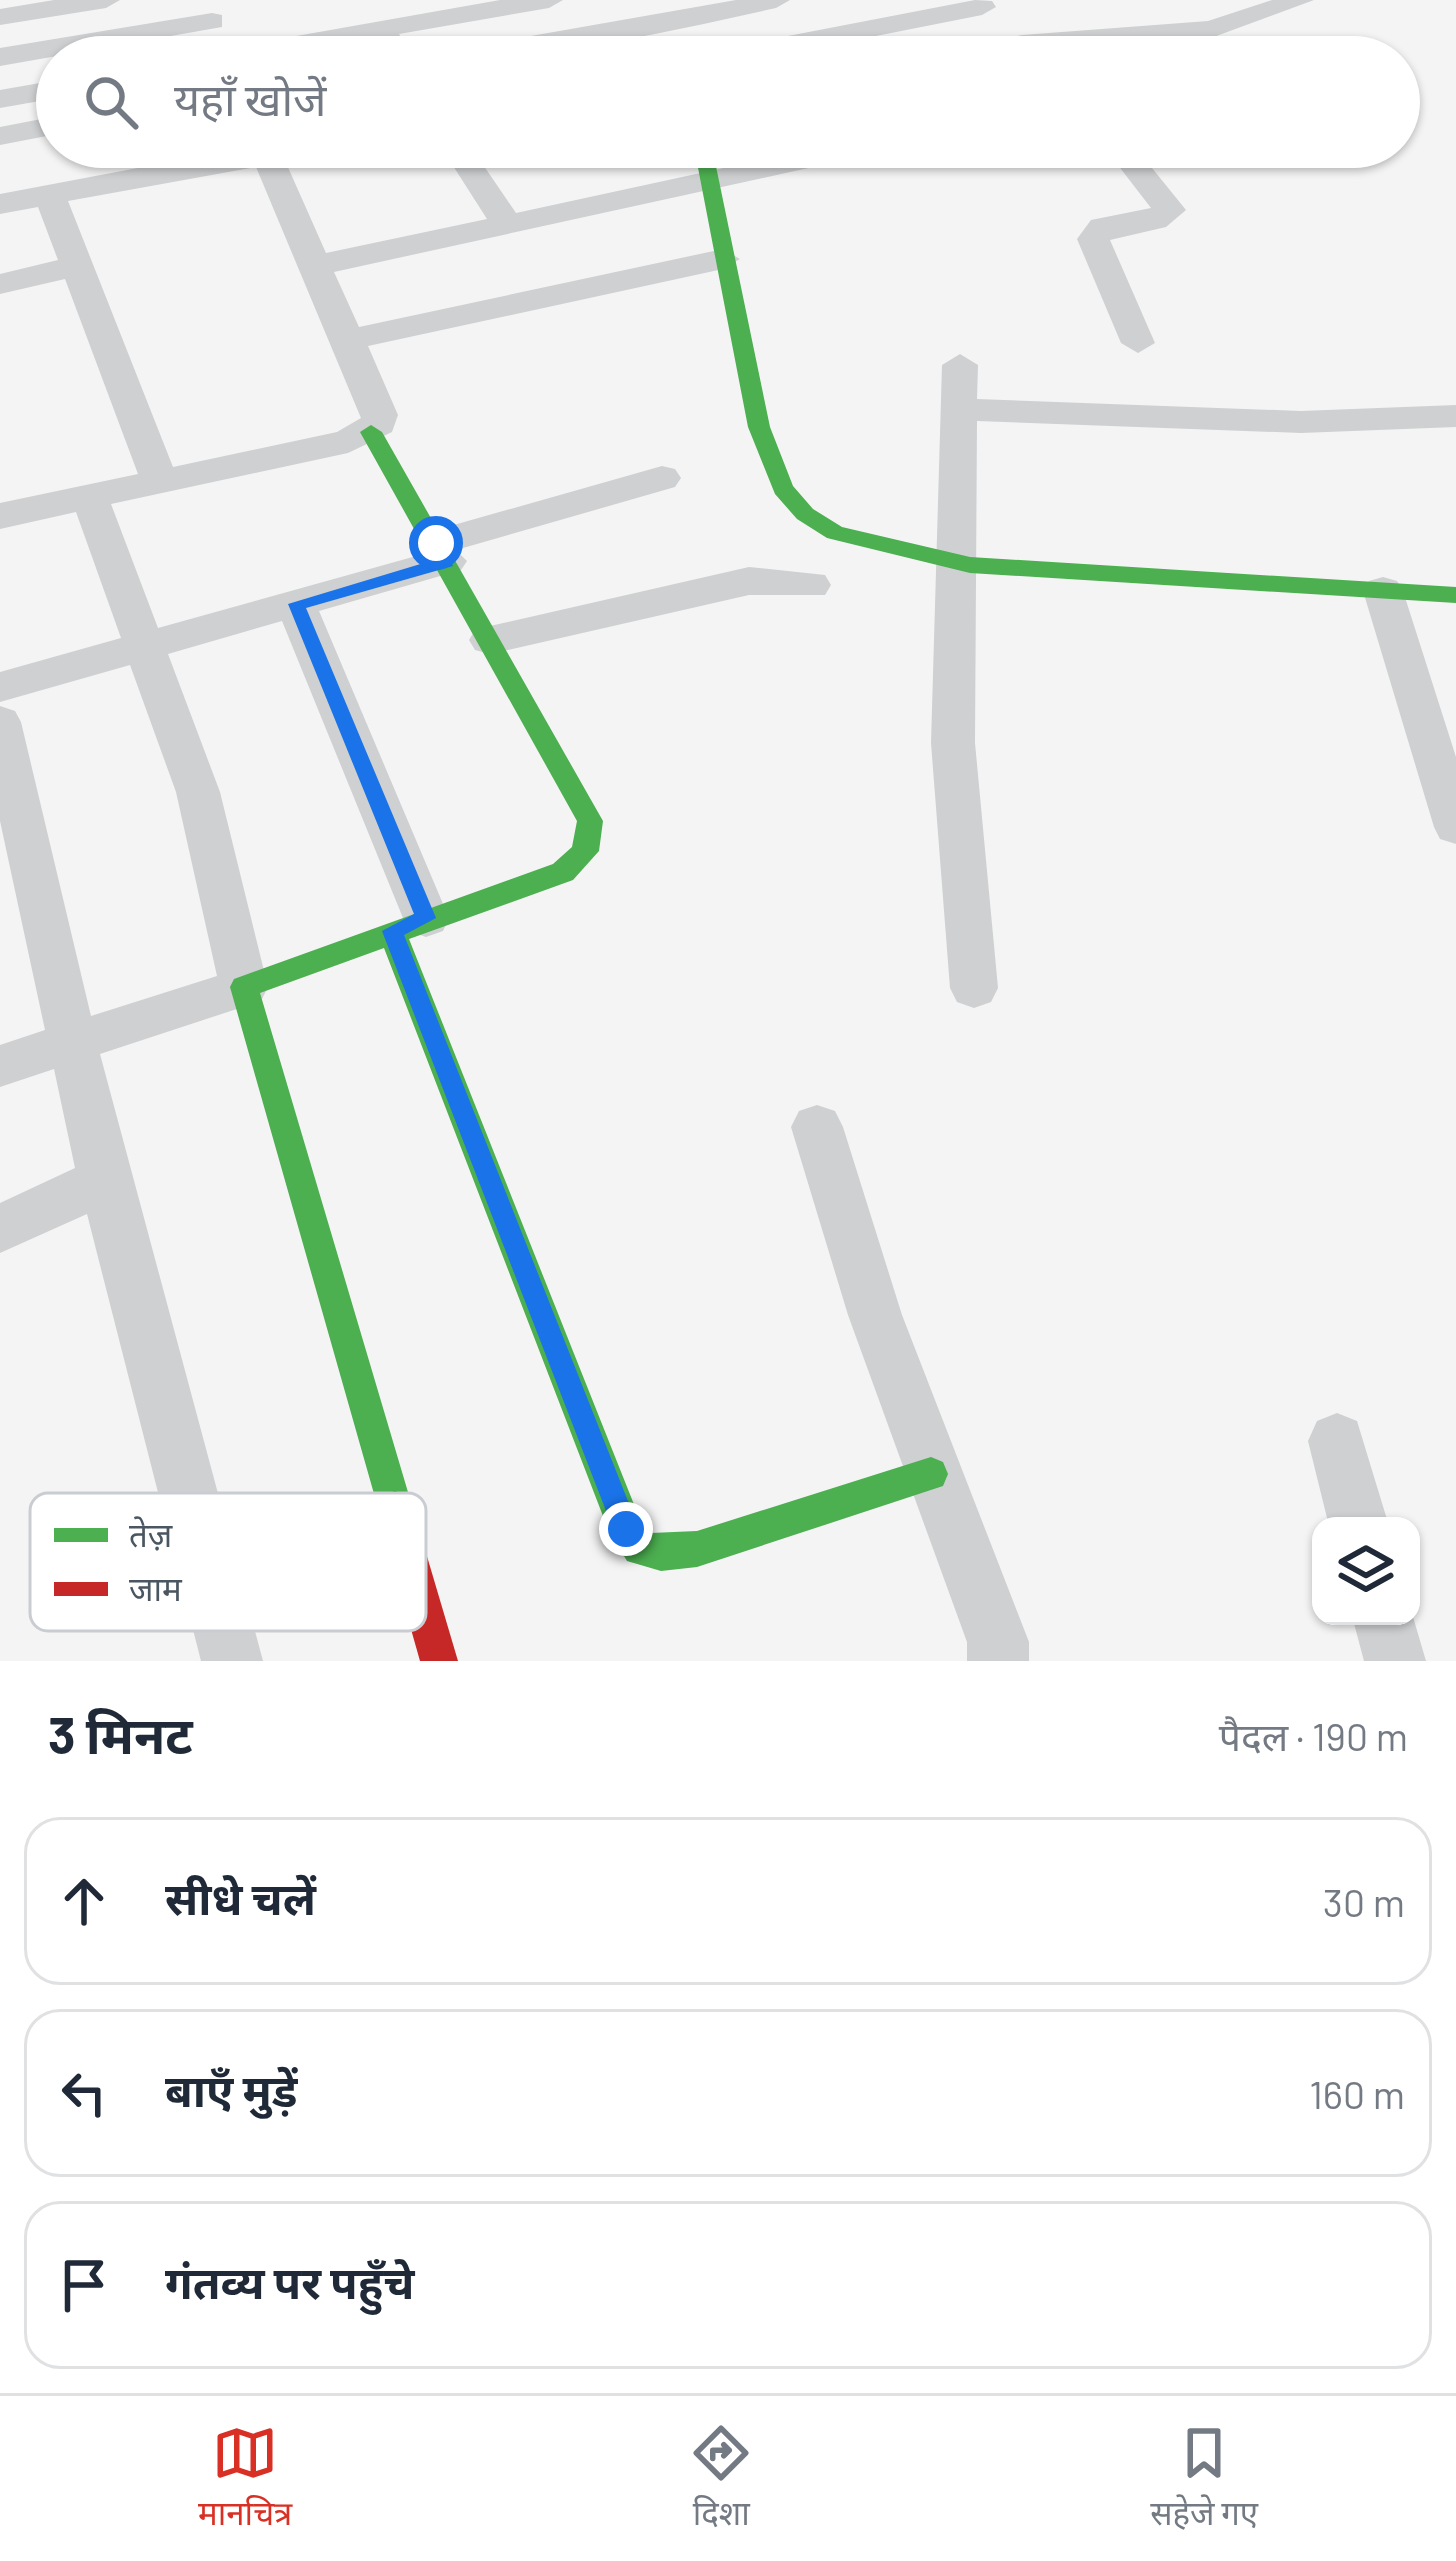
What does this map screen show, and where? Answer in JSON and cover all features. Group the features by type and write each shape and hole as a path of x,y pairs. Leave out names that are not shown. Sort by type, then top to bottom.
{"street":[{"path":"0,16 106,0"},
{"path":"343,36 549,0"},
{"path":"590,0 618,36"},
{"path":"649,36 733,4 776,0"},
{"path":"1153,36 1211,29 1300,0"},
{"path":"824,36 979,3 1013,36"},
{"path":"92,36 205,10"},
{"path":"381,29 385,36"},
{"path":"0,57 36,49"},
{"path":"0,99 36,92"},
{"path":"0,136 36,129"},
{"path":"0,204 186,168"},
{"path":"0,516 371,432 380,415 273,168"},
{"path":"470,168 507,224"},
{"path":"705,168 759,427 783,489 805,514 835,533 952,561 1456,596"},
{"path":"314,266 766,168"},
{"path":"1136,168 1170,209 1155,220 1103,227 1093,239 1138,343"},
{"path":"50,195 160,481"},
{"path":"348,340 723,259"},
{"path":"0,284 77,266"},
{"path":"960,365 952,561 953,743 974,988"},
{"path":"958,409 1301,422 1456,416"},
{"path":"0,1066 244,987 563,872 582,860 590,846 590,820 371,432"},
{"path":"0,687 296,604 662,478"},
{"path":"89,498 198,792 244,987 390,1493"},
{"path":"490,640 749,581 811,585"},
{"path":"1383,591 1456,827"},
{"path":"296,604 626,1529 640,1548 661,1553 697,1549 931,1474"},
{"path":"0,722 104,1180 187,1493"},
{"path":"818,1127 931,1474 998,1642 998,1661"},
{"path":"0,1228 104,1180"},
{"path":"1337,1441 1357,1517"},
{"path":"426,1616 439,1661"},
{"path":"1385,1625 1395,1661"},
{"path":"224,1631 232,1661"}],"traffic: fast":[{"path":"707,168 759,427 783,489 805,514 835,533 970,565 1456,595"},
{"path":"371,432 590,821 585,851 563,872 244,987 390,1493"},
{"path":"392,931 626,1529 640,1548 661,1553 697,1549 931,1474"}],"traffic: jam":[{"path":"426,1616 439,1661"}],"route":[{"path":"436,543 447,562 296,604 426,918 392,931 626,1529"}]}
